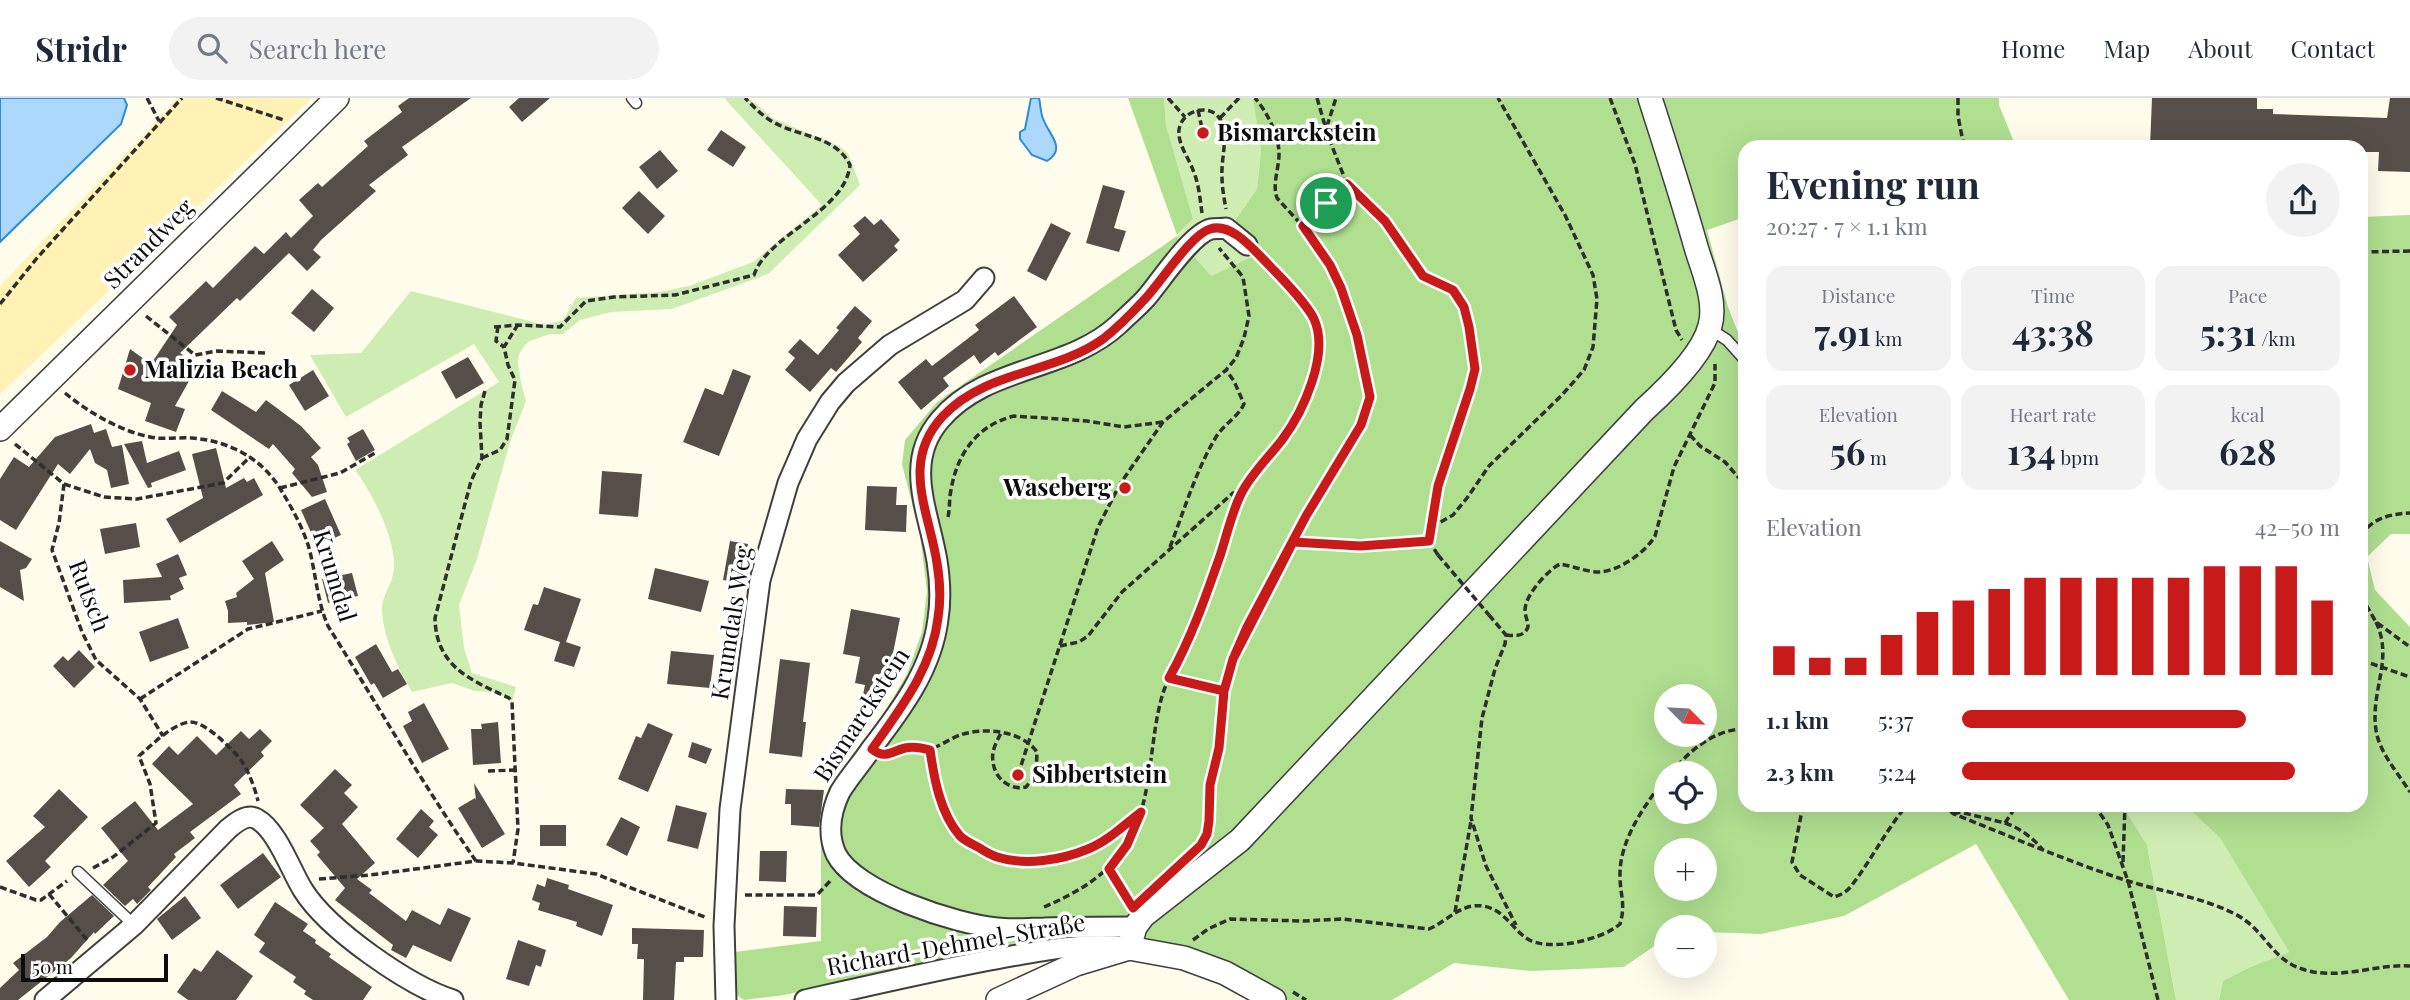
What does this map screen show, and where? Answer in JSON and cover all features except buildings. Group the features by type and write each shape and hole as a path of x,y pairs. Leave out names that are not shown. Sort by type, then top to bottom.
{"street":[{"name":"Strandweg","path":"5,435 51,378 337,98"},
{"path":"998,1000 1076,964 1143,916 1240,840 1644,410 1672,384 1693,356 1710,328 1712,314 1708,290 1650,98"},
{"path":"1218,229 1247,245"},
{"name":"Bismarckstein","path":"844,865 836,852 830,828 836,802 846,783 916,683 929,658 935,638 939,604 934,549 921,496 919,463 927,438 942,417 970,393 1007,376 1094,345 1144,300 1190,244 1218,229"},
{"name":"Krumdals Weg","path":"726,1000 724,926 730,809 760,580 788,484 807,439 830,402 846,383 890,345 965,300 984,278"},
{"path":"45,1000 134,925 216,839 234,824 249,817 258,820 273,837 317,909 340,930 423,988 453,1000"},
{"path":"844,865 891,896 967,923 999,928 1132,922"},
{"name":"Richard-Dehmel-Straße","path":"805,1000 928,972 1055,948 1096,944 1132,922 1184,958 1225,974 1274,1000"}],"lane":[{"path":"1710,328 1738,352"},
{"path":"79,873 134,925"}],"path":[{"path":"147,98 159,121"},
{"path":"0,304 37,258 182,98"},
{"path":"216,98 305,127"},
{"path":"505,347 496,341 496,326 518,325 550,331 560,327 586,301 614,297 676,295 754,275 762,258 827,203 847,177 849,162 831,145 777,124 745,98"},
{"path":"1168,98 1185,117"},
{"path":"1220,118 1239,98"},
{"path":"1201,845 1207,834 1210,785 1219,748 1224,691 1233,659 1293,542 1361,425 1370,397 1357,335 1341,288 1330,265 1275,192 1279,153 1277,140 1266,114 1255,98"},
{"path":"1317,98 1347,184 1385,221 1423,276 1453,290 1464,307 1473,347 1475,369 1438,486 1429,541 1506,635 1506,644 1495,669 1482,718 1471,818 1455,912"},
{"path":"1326,127 1336,98"},
{"path":"1430,528 1453,515 1489,466 1562,395 1584,370 1593,347 1597,299 1593,275 1565,215 1498,98"},
{"path":"1611,98 1635,164 1676,330"},
{"path":"1958,98 1963,140"},
{"path":"1198,110 1203,134"},
{"path":"1018,775 1098,527 1120,484 1163,422 1226,370 1236,358 1250,316 1243,277 1222,254 1218,229 1225,131 1220,118 1213,112 1198,110 1185,117 1178,136 1194,172 1203,214 1218,229"},
{"path":"1303,226 1347,184"},
{"path":"1038,910 1083,888 1109,869 1127,845 1141,812 1157,718 1169,678 1195,625 1240,495 1300,413 1317,364 1318,339 1313,317 1247,245"},
{"path":"2368,252 2410,250"},
{"path":"128,302 195,355 217,351 266,353"},
{"path":"482,458 500,450 507,439 515,380 508,365 505,347 518,325"},
{"path":"1506,635 1521,635 1526,632 1526,605 1539,583 1553,567 1560,564 1601,572 1627,561 1650,545 1656,536 1674,467 1716,383 1710,328"},
{"path":"1169,549 1199,471 1217,436 1238,415 1244,404 1226,370"},
{"name":"Krumdal","path":"51,378 80,406 132,432 152,438 192,438 223,443 250,457 268,471 280,488 309,546 322,611 328,626 411,758 438,807 476,861"},
{"path":"485,391 480,422 482,458 469,490 435,618 435,629 443,651 454,667 474,682 509,698 512,702 518,829 513,863"},
{"path":"934,549 946,531 950,493 959,460 976,435 989,426 1014,416 1087,421 1124,427 1163,422"},
{"path":"5,435 64,484 104,497 137,499 223,483 250,457"},
{"path":"1690,435 1700,446 1725,462 1738,477"},
{"path":"280,488 340,473 375,453"},
{"name":"Rutsch","path":"64,484 52,550 82,632 96,660 141,699 163,736"},
{"path":"1060,646 1079,642 1088,636 1122,592 1233,493 1240,495"},
{"path":"2368,527 2391,514 2410,513"},
{"path":"1293,542 1360,546 1429,541"},
{"path":"2368,609 2381,634 2384,648 2374,705 2378,739 2410,792"},
{"path":"141,699 248,629 322,611"},
{"path":"2375,622 2410,647"},
{"path":"2368,663 2410,677"},
{"path":"1169,678 1224,691"},
{"path":"0,887 36,900 79,873 113,857 156,823 150,785 139,756 163,736 189,722 205,727 242,761 257,795"},
{"path":"1680,761 1702,743 1724,732 1738,730"},
{"path":"872,749 877,754 887,755 905,748 930,750 963,734 984,731 1001,733 1028,741 1037,752 1035,774 1026,788 1012,788 1002,780 992,760 1001,733"},
{"path":"930,750 937,788 955,829 966,841 997,857 1033,860 1069,855 1107,839 1141,812"},
{"path":"488,771 516,770"},
{"path":"1191,941 1230,919 1342,919 1419,929 1438,925 1455,912 1470,906 1485,906 1500,913 1532,942 1560,944 1602,936 1620,925 1624,901 1620,876 1626,848 1641,814 1654,795"},
{"path":"1802,812 1792,862 1800,875 1834,897 1841,895 1851,886 1901,812"},
{"path":"1951,812 2045,851 2128,881 2236,914 2253,926 2274,953 2289,965 2311,972 2344,973 2392,965 2410,966"},
{"path":"1954,814 1960,812 2015,826 2045,851"},
{"path":"2005,823 2012,812"},
{"path":"2099,812 2108,825 2128,881 2158,1000"},
{"path":"2123,867 2124,812"},
{"path":"1471,818 1486,866 1518,930"},
{"path":"298,880 370,875 476,861 513,863 596,874 724,926"},
{"path":"725,895 817,895 844,865"},
{"path":"1109,869 1132,922"},
{"path":"49,894 98,954"}],"green space":[{"path":"724,98 749,98 774,119 839,146 848,153 860,185 768,274 672,309 611,312 580,320 563,334 550,334 525,345 519,354 518,363 526,401 510,442 477,559 459,605 464,648 472,673 516,687 512,702 495,692 475,691 452,683 412,692 392,653 383,622 383,602 393,575 394,563 389,535 376,505 355,470 499,382 474,344 346,417 310,355 361,353 411,291 545,325 563,320 576,298 659,292 689,286 753,262 822,205"},
{"path":"1128,98 1164,98 1166,125 1193,219 1177,235"},
{"path":"1164,98 1254,98 1261,150 1257,189 1234,222 1251,257 1211,276 1177,236 1193,219 1166,125"},
{"path":"1253,98 1999,98 1999,105 2013,140 1738,140 1738,219 1707,230 1728,307 1738,332 1738,812 2126,812 2147,845 2176,1000 2069,1000 1976,844 1844,916 1761,934 1717,932 1717,915 1654,915 1654,946 1624,967 1531,971 1454,963 1392,1000 1288,1000 1214,961 1144,937 1104,935 961,956 784,995 744,1000 738,996 733,987 735,952 821,941 821,845 828,789 878,724 907,674 922,632 927,591 920,535 902,464 905,440 937,402 1177,236 1211,276 1251,257 1234,222 1257,189 1261,150"},
{"path":"2410,215 2410,534 2391,534 2368,556 2368,217"},
{"path":"2368,561 2375,590 2410,627 2410,1000 2219,1000 2223,981 2289,952 2220,838 2192,812 2368,812"},
{"path":"2126,812 2192,812 2220,838 2289,952 2223,981 2219,1000 2176,1000 2147,845"}],"sand":[{"path":"177,98 312,98 0,394 0,286"}],"water":[{"path":"0,98 124,98 127,105 121,124 0,242"},
{"path":"1031,98 1039,98 1043,118 1055,141 1056,152 1047,161 1032,155 1020,139 1020,132 1025,129"}],"place":[{"name":"Bismarckstein","path":"1203,133"},
{"name":"Malizia Beach","path":"130,370"},
{"name":"Waseberg","path":"1125,488"},
{"name":"Sibbertstein","path":"1018,775"}],"route":[{"path":"1326,203 1303,226 1318,245 1341,288 1365,364 1370,397 1367,412 1306,516 1247,627 1233,659 1224,691 1169,678 1195,625 1240,495 1255,472 1283,439 1305,402 1317,364 1318,339 1313,317 1302,302 1237,235 1226,228 1210,229 1190,244 1144,300 1094,345 1007,376 970,393 933,427 919,463 921,496 937,563 939,617 929,658 916,683 872,749 877,754 887,755 905,748 930,750 934,779 945,811 966,841 997,857 1015,860 1052,859 1088,849 1107,839 1141,812 1127,845 1109,869 1133,908 1201,845 1207,834 1211,807 1210,785 1219,748 1224,691 1233,659 1247,627 1293,542 1360,546 1429,541 1438,486 1475,369 1464,307 1453,290 1423,276 1385,221 1347,184 1326,203"}]}
